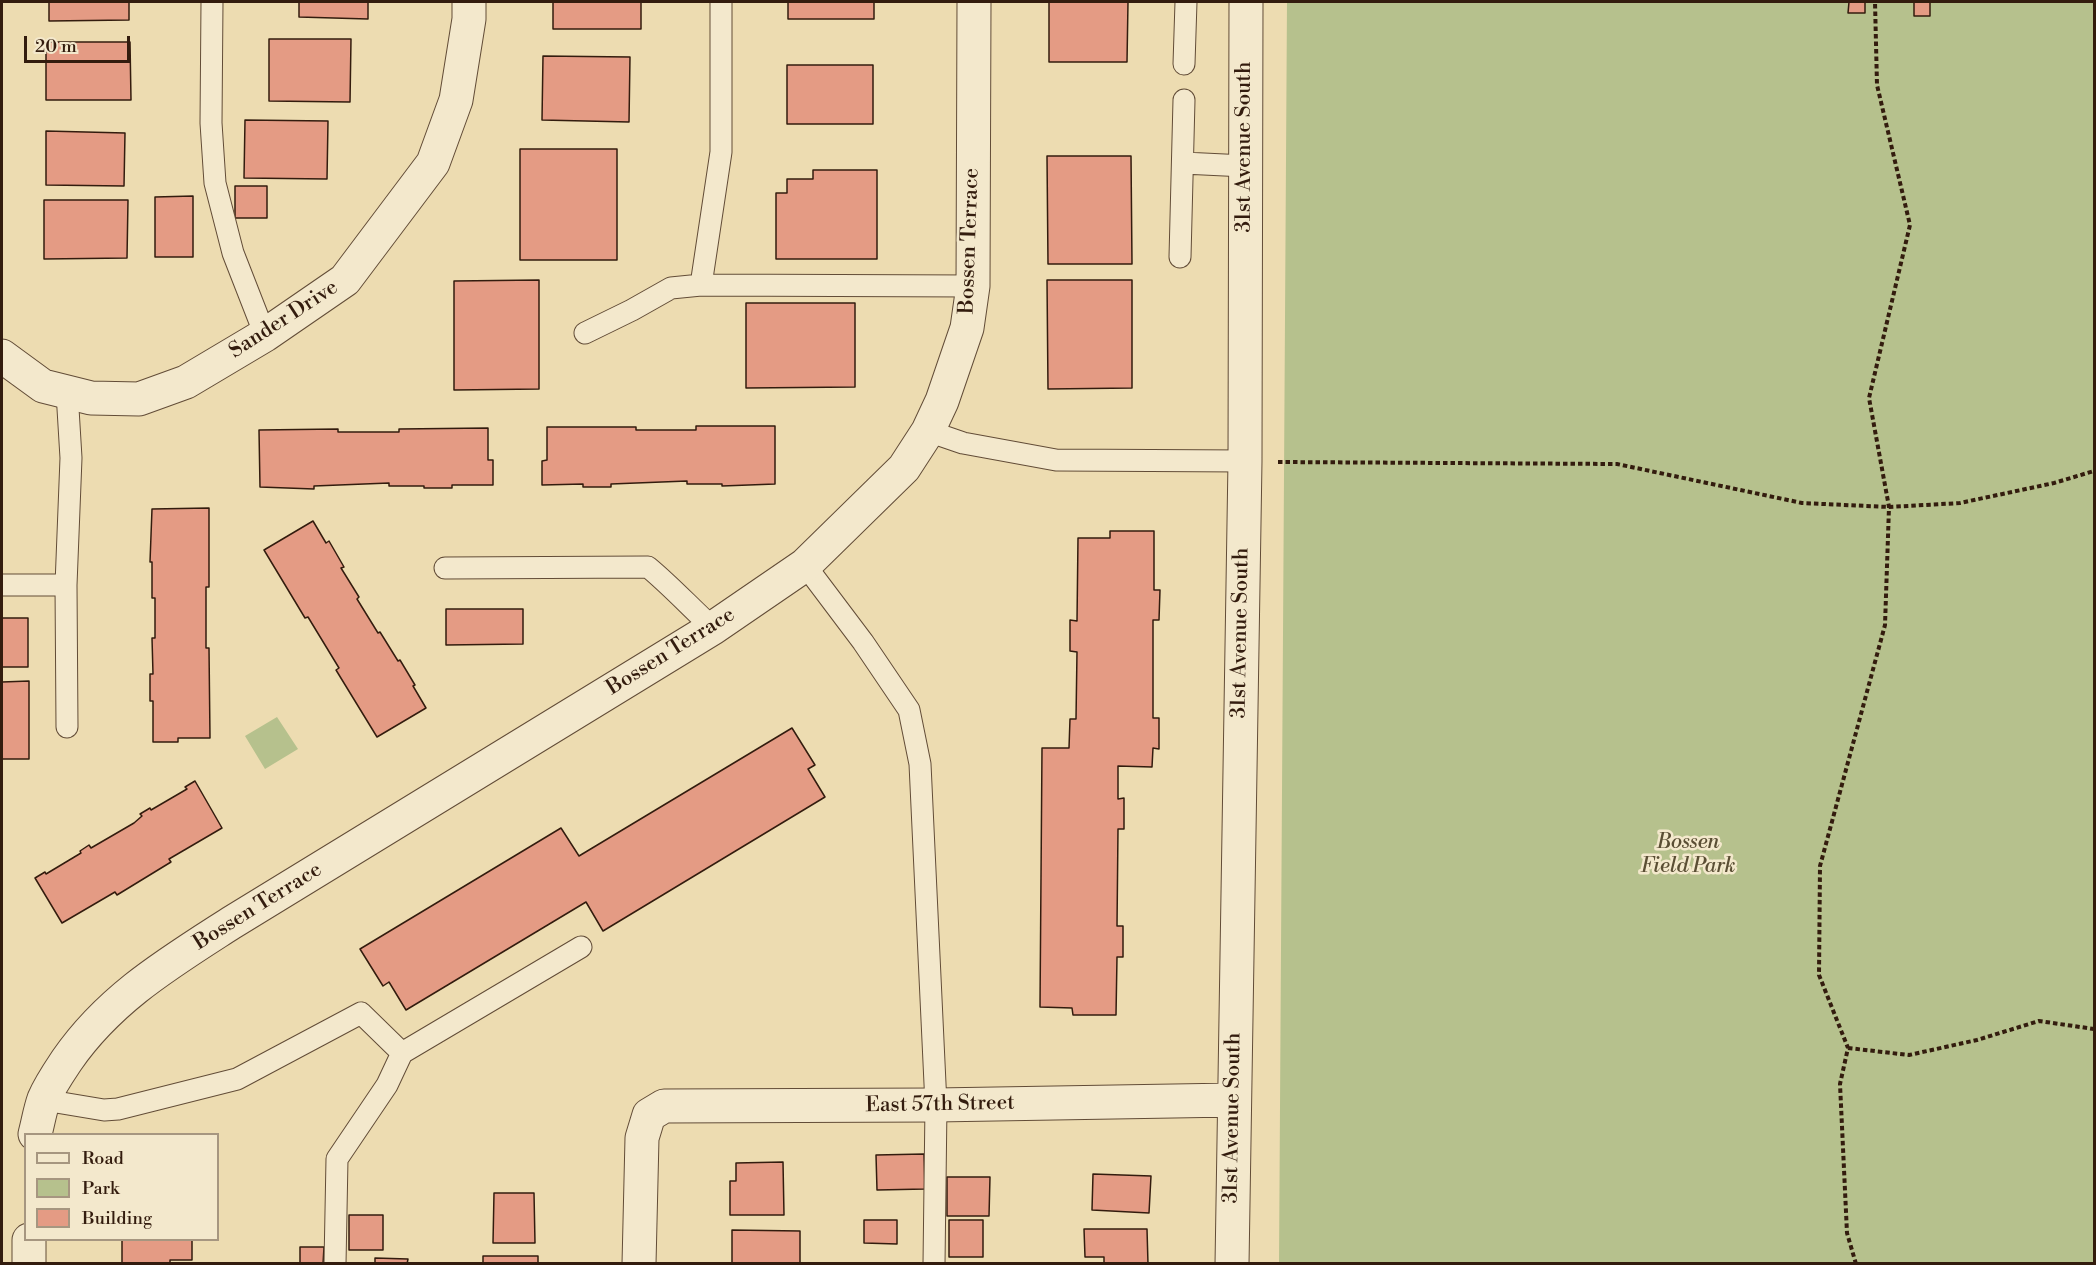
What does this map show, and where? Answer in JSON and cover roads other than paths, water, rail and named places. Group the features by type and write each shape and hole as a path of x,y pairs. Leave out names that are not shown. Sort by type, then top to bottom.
{"street":[{"name":"Sander Drive","path":"2,356 43,386 91,398 139,399 186,382 265,335 345,280 433,163 456,100 469,19 469,2"},
{"name":"Bossen Terrace","path":"35,1133 44,1100 52,1083 83,1037 118,1001 174,960 231,923 713,628 805,565 904,468 928,431 942,401 967,328 973,286 974,2"},
{"name":"31st Avenue South","path":"1232,1263 1245,461 1246,2"},
{"name":"East 57th Street","path":"639,1263 642,1138 649,1115 664,1106 936,1105 1233,1100"},
{"path":"29,1241 29,1263"}],"lane":[{"path":"212,2 211,123 214,183 232,253 265,335"},
{"path":"700,285 721,152 721,2"},
{"path":"1184,64 1186,2"},
{"path":"1180,257 1184,100"},
{"path":"1183,163 1245,166"},
{"path":"585,333 671,288 700,285 973,286"},
{"path":"68,392 71,458 66,585 68,727"},
{"path":"928,431 963,443 1056,460 1245,461"},
{"path":"805,565 863,642 909,710 920,764 936,1105 934,1263"},
{"path":"445,568 648,567 668,583 679,597 713,628"},
{"path":"2,585 66,585"},
{"path":"335,1263 337,1159 387,1085 402,1053 581,947"},
{"path":"44,1100 104,1110 118,1109 237,1079 361,1013 402,1053"}],"park label":[{"name":"Bossen Field Park","path":"1688,855"}]}
